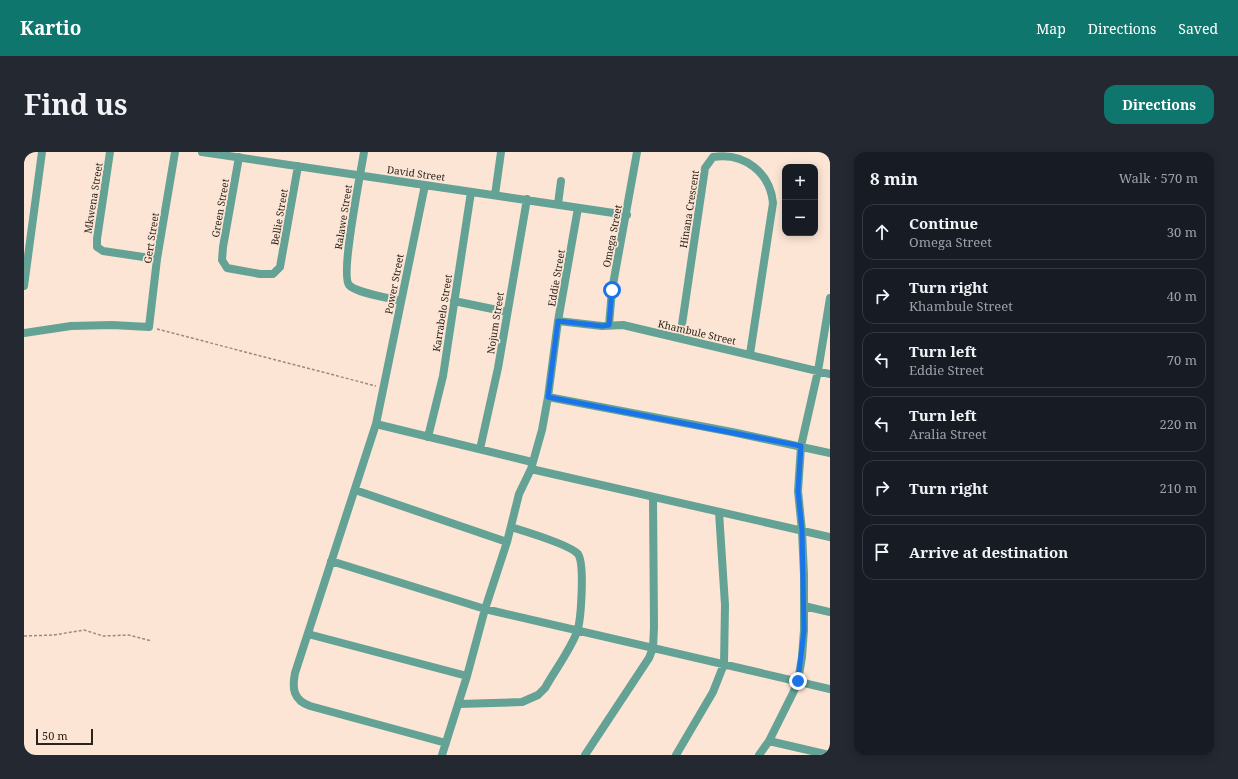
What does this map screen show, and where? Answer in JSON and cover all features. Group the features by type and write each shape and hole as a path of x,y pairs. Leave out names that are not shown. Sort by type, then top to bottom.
{"street":[{"path":"24,286 27,235 42,152"},
{"name":"Mkwena Street","path":"110,152 97,247 104,251 157,259"},
{"name":"Gert Street","path":"149,327 157,259 175,152"},
{"name":"David Street","path":"202,152 627,215"},
{"name":"Ralawe Street","path":"364,152 346,267 348,284 357,290 401,301"},
{"path":"495,195 501,152"},
{"name":"Omega Street","path":"609,325 612,290 627,215 637,152"},
{"name":"Hinana Crescent","path":"680,338 705,168 713,157 722,155 737,157 753,163 759,169 770,186 773,203 750,354"},
{"name":"Green Street","path":"239,157 223,247 223,263 227,268 260,274 268,275 277,271"},
{"name":"Bellie Street","path":"277,271 285,244 298,166"},
{"path":"558,204 562,181"},
{"name":"Power Street","path":"425,185 376,424 293,683 294,692 302,703 446,744"},
{"name":"Karrabelo Street","path":"428,437 442,376 471,192"},
{"name":"Nojum Street","path":"480,450 498,368 527,199"},
{"name":"Eddie Street","path":"442,755 459,704 484,609 507,542 519,494 532,466 542,430 558,321 578,208"},
{"path":"759,755 769,741 798,681 802,657 804,606 802,530 798,491 801,446 818,371 830,298"},
{"path":"454,301 507,312"},
{"name":"Khambule Street","path":"558,321 602,326 623,325 830,374"},
{"path":"24,333 71,326 112,325 149,327"},
{"path":"548,397 801,446 830,453"},
{"path":"376,424 480,450 532,466 653,497 830,537"},
{"path":"355,490 507,542"},
{"path":"585,755 644,666 653,648 653,497"},
{"path":"676,755 713,692 724,664 725,605 719,512"},
{"path":"459,704 522,702 535,698 545,688 577,631 583,574 582,561 578,553 569,548 511,527"},
{"path":"331,561 484,609 830,689"},
{"path":"804,606 830,612"},
{"path":"308,634 467,676"},
{"path":"769,741 829,755"}],"path":[{"path":"149,327 384,388"},
{"path":"24,636 54,635 84,630 103,636 129,635 152,641"}],"route":[{"path":"612,290 609,325 602,326 558,321 548,397 801,446 798,504 802,530 804,630 798,681"}]}
